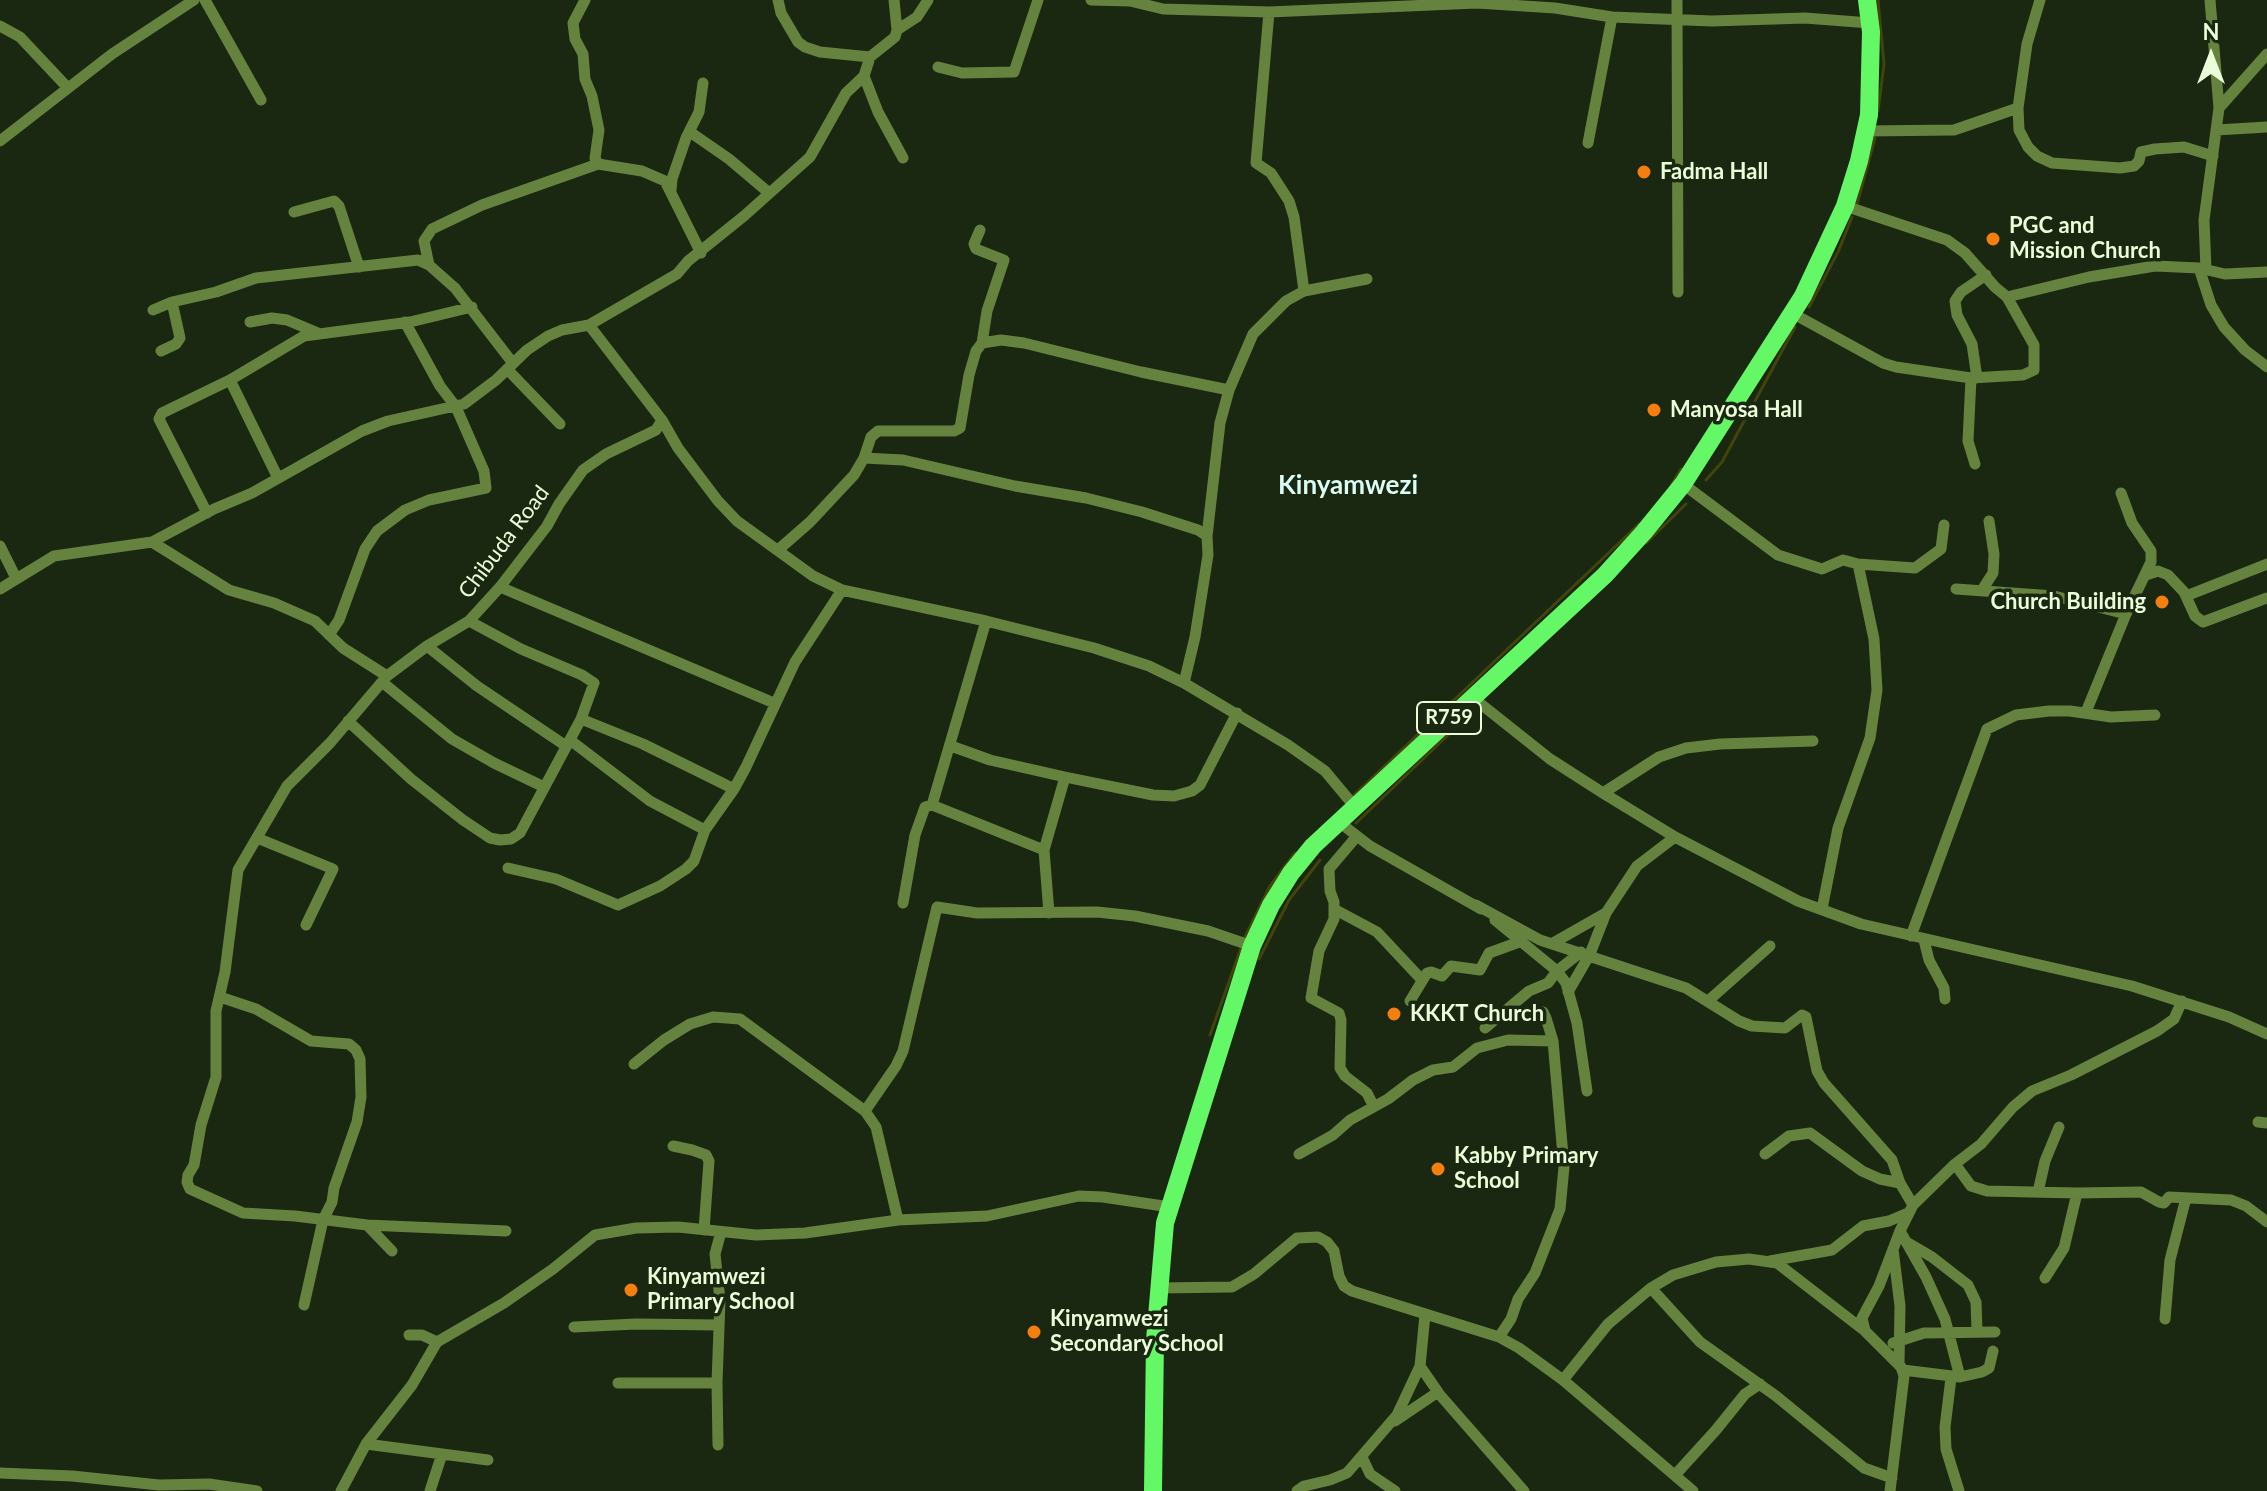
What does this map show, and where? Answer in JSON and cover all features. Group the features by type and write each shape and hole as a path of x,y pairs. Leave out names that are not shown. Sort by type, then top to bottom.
{"main road":[{"name":"R759","path":"1153,1491 1155,1340 1165,1223 1252,946 1271,905 1313,846 1605,575 1683,484 1792,313 1826,252 1845,206 1866,131 1871,81 1867,0"}],"street":[{"path":"0,141 67,87 194,0"},
{"path":"205,0 261,100"},
{"path":"585,0 573,23 599,130 595,158 598,164"},
{"path":"778,0 781,13 798,42 805,47 820,52 870,57"},
{"path":"894,0 897,30"},
{"path":"0,589 54,556 152,542 362,431 388,421 456,407 478,395 548,336 589,325 669,279 810,157 846,93 864,76 870,57 891,42 897,30 917,17 928,0"},
{"path":"938,67 962,73 1014,72 1038,0"},
{"path":"1091,0 1130,1 1163,9 1269,12 1431,2 1555,8 1612,17 1805,18 1870,23"},
{"path":"1677,0 1678,292"},
{"path":"2040,0 2027,44 2018,108 2019,130 2028,147 2046,162 2120,168 2134,166 2141,152 2155,149 2184,147 2213,156"},
{"path":"2210,0 2219,108 2202,238 2202,269 2211,305 2224,327 2245,350 2267,367"},
{"path":"1269,12 1256,163 1271,173 1289,201 1304,291"},
{"path":"1588,143 1612,17"},
{"path":"0,26 20,37 67,87"},
{"path":"2219,108 2267,54"},
{"path":"864,76 878,112 903,158"},
{"path":"671,191 672,179 699,112 703,83"},
{"path":"1866,131 1954,130 2018,108"},
{"path":"2217,130 2267,127"},
{"path":"690,132 768,192"},
{"path":"429,265 424,241 432,229 482,205 598,164 642,171 665,181 701,253"},
{"path":"294,212 334,201 339,206 359,267"},
{"path":"1792,313 1883,363 1915,371 1974,378 2023,375 2034,370 2034,345 2007,297 1965,253 1947,240 1845,206"},
{"path":"778,550 810,522 854,475 871,437 878,431 954,431 960,428 969,375 976,351 982,343 987,311 1004,260 976,249 974,244 980,230"},
{"path":"153,310 256,278 409,260 429,265 472,307 510,365 560,424"},
{"path":"2007,297 2155,266 2244,275 2267,272"},
{"path":"1975,464 1968,441 1974,378 1972,344 1957,315 1955,301 1961,292 1986,275"},
{"path":"1184,683 1208,555 1215,457 1229,390 1253,334 1286,301 1304,291 1367,279"},
{"path":"161,351 176,344 180,338 172,302"},
{"path":"207,513 159,419 167,410 230,380 304,336 405,322 472,307"},
{"path":"250,322 272,318 287,320 318,333"},
{"path":"329,635 339,620 365,549 377,531 417,505 486,488 484,471 456,407 440,386 405,322"},
{"path":"589,325 662,420 678,448 718,501 737,521 813,576 842,590 986,621 1094,648 1149,666 1237,713 1325,771 1355,807"},
{"path":"982,343 1001,340 1024,343 1229,390"},
{"path":"230,380 278,478"},
{"name":"Chibuda Road","path":"323,1220 243,1213 190,1189 187,1182 216,1077 216,1011 238,870 287,786 330,743 384,679 427,646 469,621 547,526 583,470 606,454 656,430 662,420"},
{"path":"864,458 903,460 1015,486 1086,498 1142,512 1198,530 1207,536"},
{"path":"1683,484 1778,555 1822,569 1843,560 1915,568 1941,549 1944,525"},
{"path":"2086,712 2151,562 2151,551 2132,523 2121,493"},
{"path":"1982,590 1993,573 1989,521"},
{"path":"152,542 229,590 315,621 452,739 544,787"},
{"path":"0,546 16,578"},
{"path":"1822,909 1838,828 1870,738 1877,690 1874,639 1858,564"},
{"path":"2186,596 2267,564"},
{"path":"2146,575 2158,571 2165,573 2186,596 2195,616 2203,622 2267,598"},
{"path":"500,587 774,703"},
{"path":"1956,589 2054,596 2126,614"},
{"path":"508,868 556,879 612,904 626,903 686,869 699,853 705,830 734,789 795,662 842,590"},
{"path":"348,721 411,779 490,838 511,839 520,833 581,719 594,683 469,621"},
{"path":"932,805 986,621"},
{"path":"427,646 477,686 568,743 650,801 705,830"},
{"path":"1472,697 1550,759 1603,793 1675,837 1798,901 1861,924 2132,986 2229,1017 2267,1034"},
{"path":"1945,999 1944,988 1917,938 1985,731 2016,715 2061,710 2111,717 2155,715"},
{"path":"951,746 990,760 1065,777 1153,795 1184,794 1200,785 1237,713"},
{"path":"581,719 643,744 734,789"},
{"path":"1603,793 1659,757 1686,748 1813,741"},
{"path":"1049,913 1044,850 1065,777"},
{"path":"903,903 915,835 925,807 932,805 1044,850"},
{"path":"1339,822 1370,846 1546,941 1686,988 1739,1021 1763,1028 1785,1028 1802,1015 1806,1017 1817,1071 1892,1160 1911,1209 1879,1286 1863,1312 1865,1331"},
{"path":"1357,836 1329,869 1334,919 1319,951 1311,998 1339,1013 1340,1068 1345,1076 1367,1093 1373,1105"},
{"path":"1568,992 1606,913 1637,866 1675,837"},
{"path":"257,838 333,869 306,925"},
{"path":"1476,905 1557,971 1566,983 1577,1023 1587,1091"},
{"path":"865,1111 903,1051 937,907 977,913 1097,912 1158,920 1208,931 1252,946"},
{"path":"1334,909 1377,932 1422,980"},
{"path":"1410,1001 1422,980 1431,972 1442,976 1451,966 1480,970 1489,953 1518,941 1546,941 1606,913"},
{"path":"1708,1001 1731,977 1770,946"},
{"path":"1485,1028 1529,991 1548,983 1557,971 1586,953"},
{"path":"220,997 256,1009 311,1041 342,1042 356,1050 362,1076 357,1122 332,1202 323,1220 304,1305"},
{"path":"1563,1380 1608,1324 1651,1288 1673,1275 1716,1262 1769,1261 1832,1250 1863,1226 1889,1221 1911,1209 2032,1091 2071,1075 2157,1031 2174,1019 2182,1001"},
{"path":"1499,1337 1535,1273 1560,1209 1564,1167 1553,1041 1543,1012 1506,1012"},
{"path":"634,1064 690,1024 713,1017 740,1019 865,1111 876,1127 898,1220"},
{"path":"1299,1154 1424,1074 1453,1067 1487,1044 1508,1040 1553,1041"},
{"path":"2038,1192 2045,1161 2059,1127"},
{"path":"1765,1154 1789,1136 1810,1133 1862,1171 1900,1183"},
{"path":"673,1146 706,1155 709,1161 704,1230"},
{"path":"1955,1164 1971,1186 1977,1189 2144,1192 2164,1203 2169,1197 2231,1200 2246,1206 2267,1222"},
{"path":"2045,1278 2064,1248 2077,1193"},
{"path":"341,1491 366,1444 412,1385 437,1342 504,1303 595,1235 636,1228 678,1227 756,1235 805,1233 898,1220 987,1216 1079,1196 1170,1207"},
{"path":"2165,1319 2170,1260 2186,1198"},
{"path":"323,1220 506,1231"},
{"path":"367,1225 392,1251"},
{"path":"1900,1231 1926,1277 1949,1331 1956,1377 1945,1427 1946,1449 1959,1491"},
{"path":"718,1445 719,1283 715,1254 721,1232"},
{"path":"1159,1288 1232,1287 1254,1274 1297,1238 1318,1237 1334,1251 1344,1286 1499,1337 1563,1380 1693,1491"},
{"path":"1907,1243 1932,1257 1968,1285 1976,1302 1977,1332"},
{"path":"1890,1491 1902,1408 1900,1306 1893,1248"},
{"path":"1769,1261 1788,1269 1865,1331 1901,1368 1956,1377 1989,1368 1993,1351"},
{"path":"1651,1288 1700,1342 1760,1384 1864,1468 1892,1478"},
{"path":"1391,1424 1420,1366 1425,1315"},
{"path":"574,1327 718,1325"},
{"path":"1882,1349 1924,1333 1995,1332"},
{"path":"409,1335 422,1335 437,1342"},
{"path":"1420,1366 1438,1392 1524,1491"},
{"path":"618,1383 717,1383"},
{"path":"1676,1474 1745,1394 1760,1384"},
{"path":"1297,1491 1304,1486 1340,1477 1354,1467 1391,1424 1438,1392"},
{"path":"366,1444 488,1460"},
{"path":"430,1491 442,1454"},
{"path":"1362,1457 1370,1474 1395,1491"},
{"path":"0,1473 72,1476 159,1485 209,1484 257,1491"}],"waterway":[{"path":"1878,0 1884,64 1878,111"},
{"path":"1857,204 1875,138"},
{"path":"1809,307 1838,252 1852,217"},
{"path":"1706,480 1722,462 1795,327"},
{"path":"1672,484 1681,469"},
{"path":"1646,543 1686,504"},
{"path":"1352,797 1639,524"},
{"path":"1356,823 1468,716"},
{"path":"1244,939 1270,886 1295,853"},
{"path":"1259,959 1289,900 1320,860"},
{"path":"1210,1035 1241,948"}],"place":[{"name":"Fadma Hall","path":"1644,172"},
{"name":"PGC and Mission Church","path":"1993,239"},
{"name":"Manyosa Hall","path":"1654,410"},
{"name":"Church Building","path":"2162,602"},
{"name":"KKKT Church","path":"1394,1014"},
{"name":"Kabby Primary School","path":"1438,1169"},
{"name":"Kinyamwezi Primary School","path":"631,1290"},
{"name":"Kinyamwezi Secondary School","path":"1034,1332"}],"district":[{"name":"Kinyamwezi","path":"1348,486"}]}
